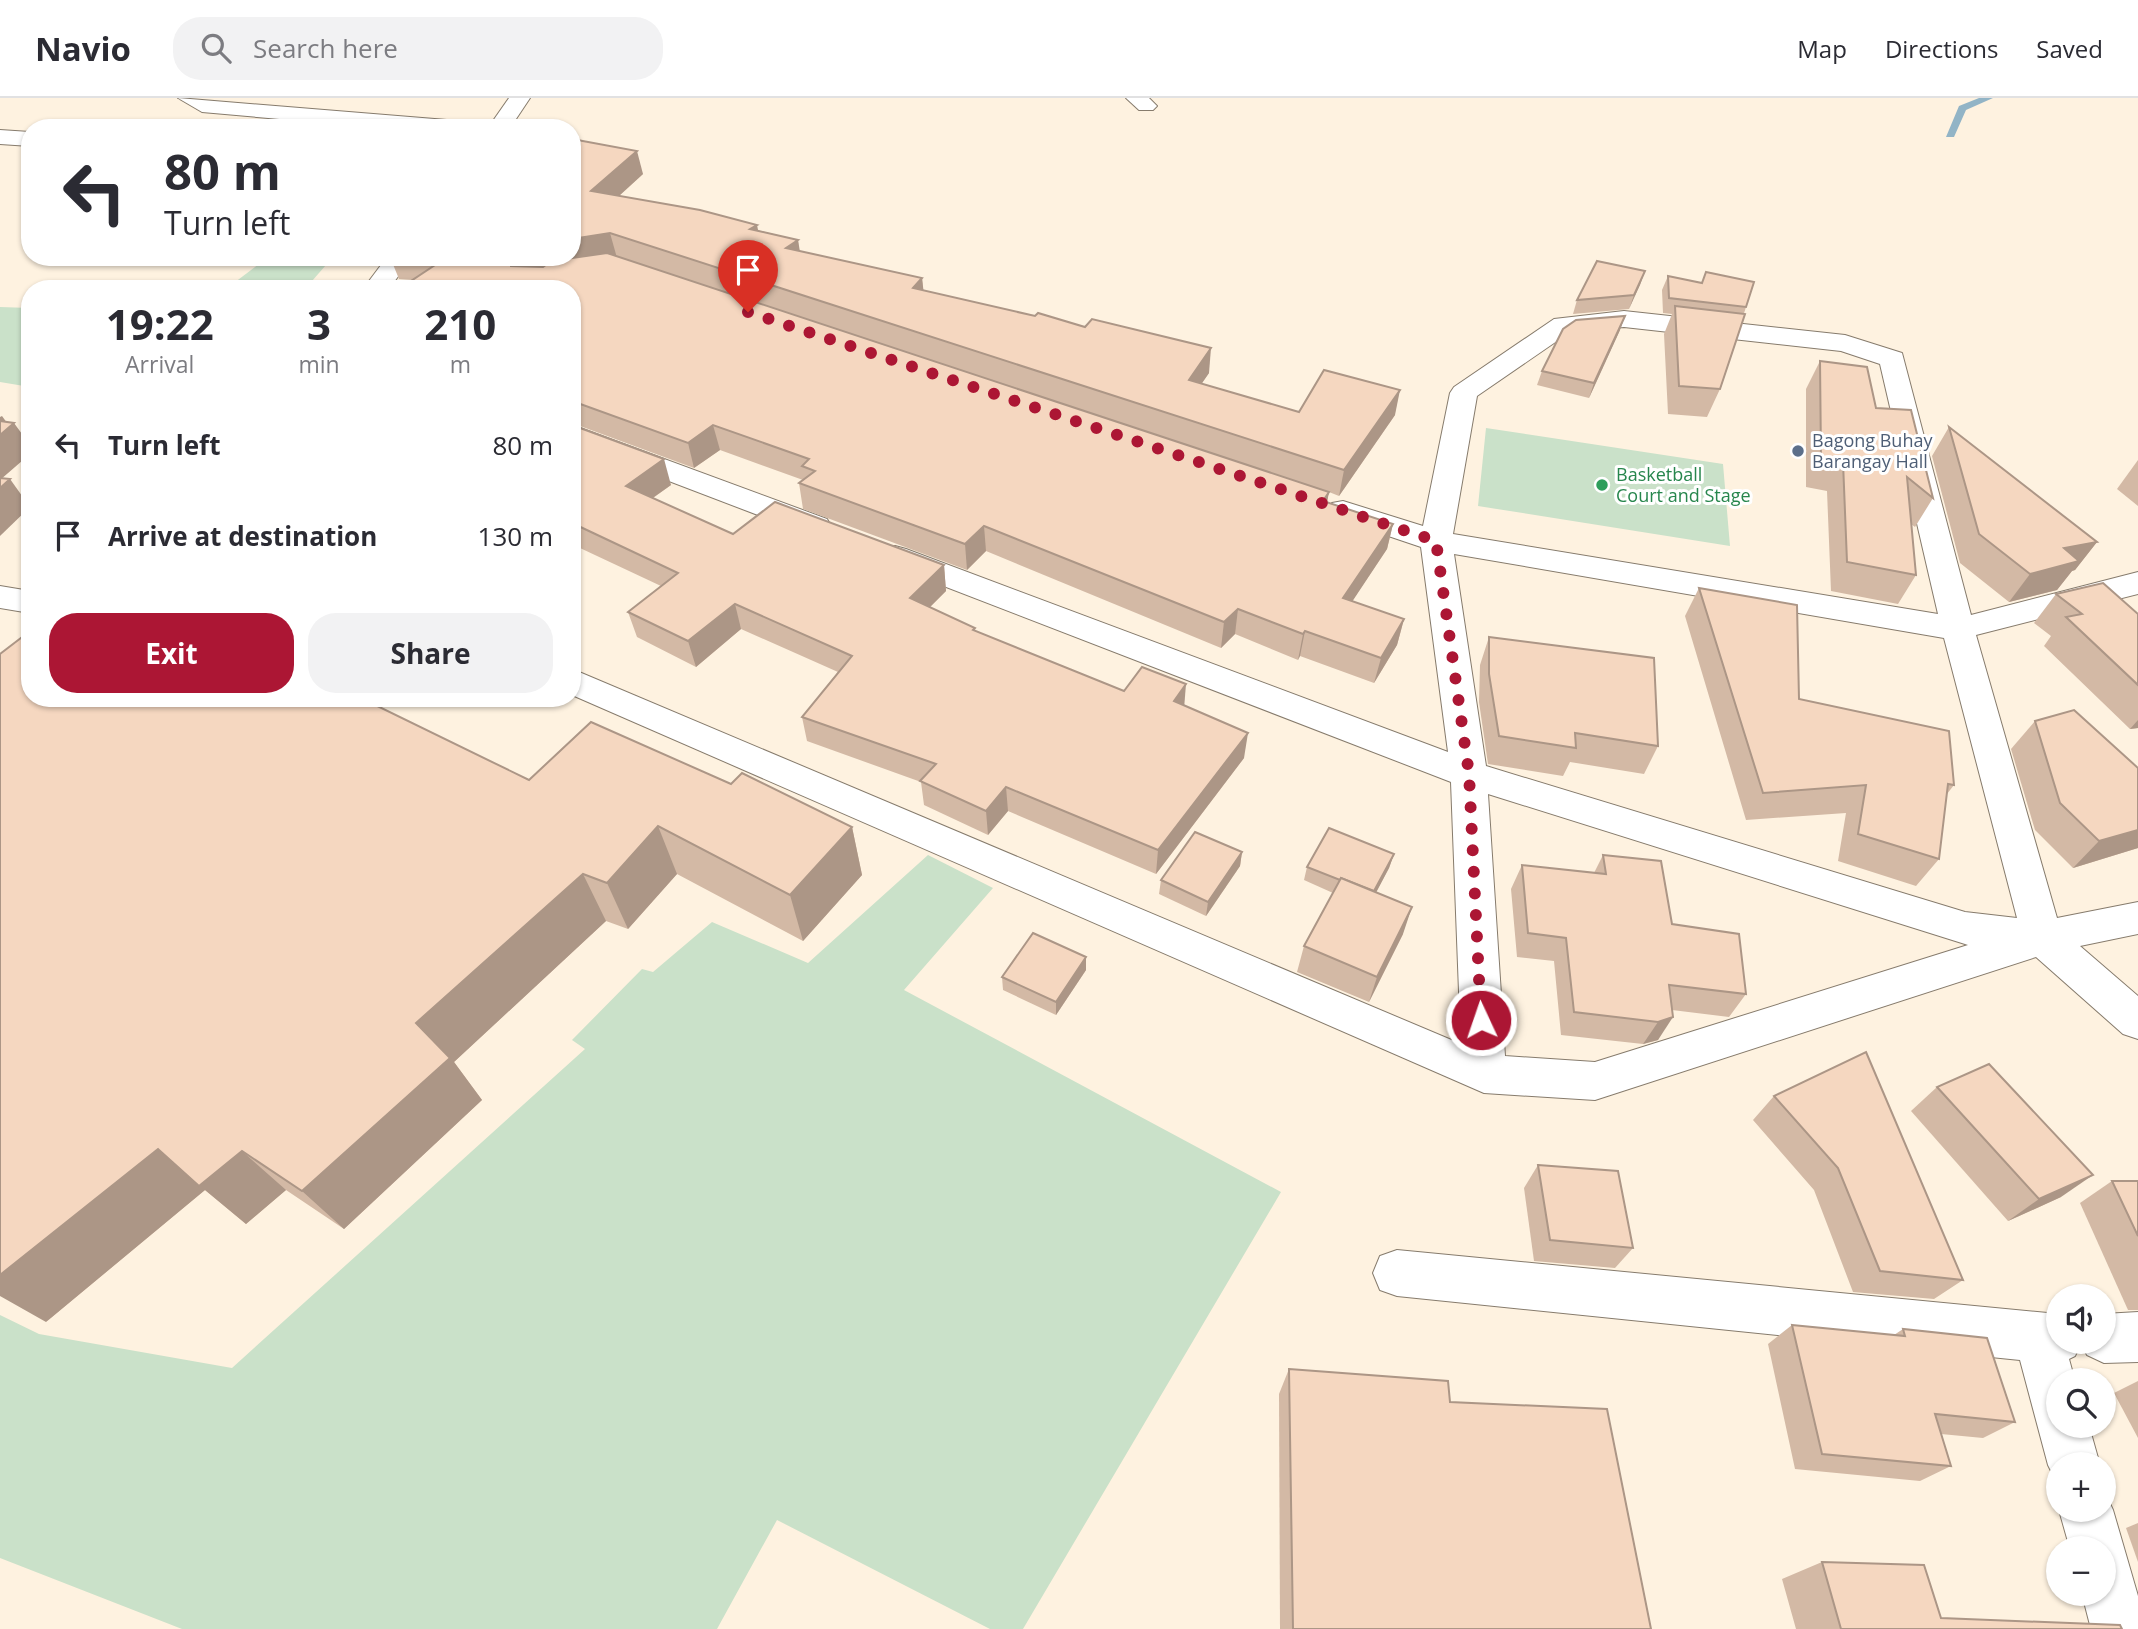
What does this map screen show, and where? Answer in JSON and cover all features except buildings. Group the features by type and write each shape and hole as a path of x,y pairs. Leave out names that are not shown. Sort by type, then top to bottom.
{"street":[{"path":"188,98 202,106 354,119"},
{"path":"505,119 520,98"},
{"path":"0,137 21,138"},
{"path":"1484,1074 1469,774 1436,541 1464,393 1563,325 1623,318 1845,344 1892,359 1958,629 2042,938"},
{"path":"581,437 1469,774 1965,928 2042,938 2138,1021"},
{"path":"1317,502 1436,541 1958,629 2138,583"},
{"path":"0,597 21,600"},
{"path":"581,685 1484,1074 1595,1081 2042,938 2138,918"},
{"path":"1397,1273 2046,1340"},
{"path":"2116,1338 2138,1337"},
{"path":"2113,1606 2119,1629"}],"green space":[{"path":"256,266 325,266 313,280 238,280"},
{"path":"0,307 21,308 21,386 0,382"},
{"name":"Basketball Court and Stage","path":"1486,428 1723,464 1730,546 1478,506"},
{"path":"928,855 993,888 904,990 1281,1192 1023,1629 990,1629 777,1520 717,1629 182,1629 0,1558 0,1315 39,1334 232,1368 585,1049 572,1040 642,969 653,972 712,922 808,963"}],"waterway":[{"path":"1950,135 1962,108 1988,98"}],"place":[{"name":"Bagong Buhay Barangay Hall","path":"1798,451"},
{"name":"Basketball Court and Stage","path":"1602,485"}],"route":[{"path":"748,312 1436,541 1469,774 1481,1020"}]}
